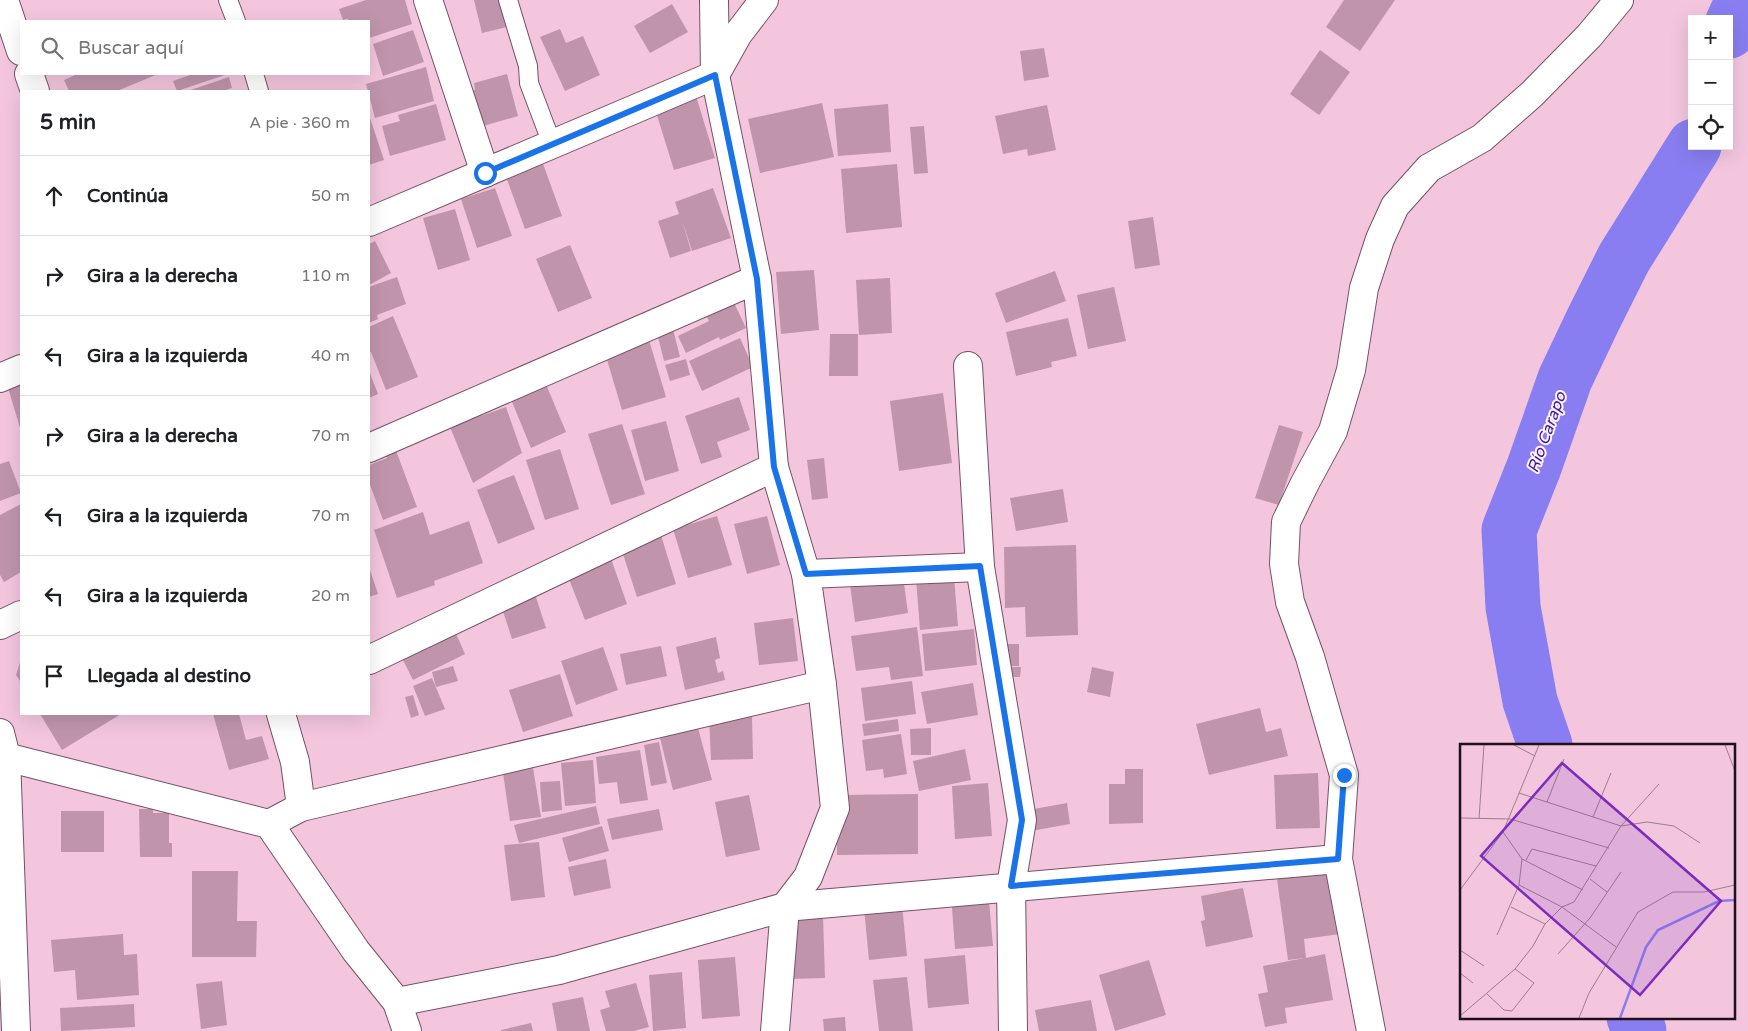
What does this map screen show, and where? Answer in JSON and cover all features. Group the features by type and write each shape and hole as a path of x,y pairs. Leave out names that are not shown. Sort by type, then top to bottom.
{"street":[{"path":"4,0 20,48"},
{"path":"428,0 485,173"},
{"path":"714,0 715,75 757,279 774,467 806,574 822,685 835,808 808,877 785,907 775,1031"},
{"path":"370,222 715,75 738,34 764,0"},
{"path":"1371,1031 1338,859 1344,775 1310,657 1290,602 1284,564 1286,522 1333,431 1351,370 1364,288 1380,240 1395,206 1429,168 1482,138 1532,94 1589,36 1618,0"},
{"path":"29,75 35,90"},
{"path":"370,448 757,279"},
{"path":"968,366 980,566 1022,820 1011,886 1013,1031"},
{"path":"0,378 20,368"},
{"path":"370,660 774,467"},
{"path":"806,574 980,566"},
{"path":"0,625 20,615"},
{"path":"269,824 301,807 822,685"},
{"path":"281,715 295,762 301,807"},
{"path":"16,1031 3,745 269,824 356,951 396,1002 407,1031"},
{"path":"396,1002 559,970 785,907 1338,859"}],"lane":[{"path":"228,0 236,20"},
{"path":"508,0 528,66 529,83 552,144"},
{"path":"254,75 259,90"}],"building":[{"path":"366,0 405,0 412,24 370,38 370,20 343,20 339,9"},
{"path":"474,0 500,0 507,27 482,33"},
{"path":"1344,0 1395,0 1360,51 1326,27"},
{"path":"672,4 688,32 650,53 634,26"},
{"path":"560,29 566,43 583,36 600,75 565,91 540,37"},
{"path":"413,30 424,62 383,76 373,44"},
{"path":"1044,48 1049,77 1024,81 1020,51"},
{"path":"1320,50 1350,72 1319,115 1290,94"},
{"path":"426,67 434,101 375,118 370,99 370,90 368,90 366,84"},
{"path":"507,74 518,116 473,129 463,93 475,90 474,83"},
{"path":"75,75 156,75 119,90 69,90 64,80"},
{"path":"190,75 225,75 180,90 177,90 173,81"},
{"path":"229,77 232,88 226,90 191,90"},
{"path":"696,96 715,158 674,170 655,109"},
{"path":"822,103 834,157 760,173 748,119"},
{"path":"436,104 446,140 390,156 382,126 400,121 398,115"},
{"path":"888,104 891,152 838,156 834,109"},
{"path":"1047,105 1056,150 1028,156 1027,149 1003,154 995,116"},
{"path":"370,118 384,160 370,165"},
{"path":"924,126 928,173 914,174 910,127"},
{"path":"542,161 562,216 525,229 505,174"},
{"path":"897,164 902,227 846,233 841,169"},
{"path":"495,188 512,236 477,248 461,199"},
{"path":"713,188 731,238 692,251 682,220 691,251 670,258 658,221 679,214 675,202"},
{"path":"455,209 470,260 438,270 423,218"},
{"path":"1153,217 1160,265 1135,269 1128,221"},
{"path":"375,241 391,273 370,284 370,244"},
{"path":"570,245 592,298 558,312 536,259"},
{"path":"814,270 819,330 781,334 776,272"},
{"path":"1055,271 1066,301 1006,323 995,293"},
{"path":"397,277 406,304 377,315 378,319 370,323 370,287"},
{"path":"890,278 892,333 859,335 856,280"},
{"path":"1114,287 1126,341 1088,349 1077,295"},
{"path":"729,292 746,328 720,340 719,337 686,353 678,336 709,321 701,305"},
{"path":"393,316 418,377 386,390 370,352 370,327"},
{"path":"1068,318 1077,356 1051,362 1052,367 1016,376 1006,332"},
{"path":"672,325 680,357 664,361 656,329"},
{"path":"830,334 858,334 858,376 829,376"},
{"path":"740,338 753,367 702,391 689,361"},
{"path":"649,340 666,397 622,410 605,353"},
{"path":"686,359 690,375 670,381 665,365"},
{"path":"370,374 378,394 370,398"},
{"path":"20,377 20,428 6,381"},
{"path":"545,382 566,432 531,448 510,397"},
{"path":"943,393 952,463 899,471 890,401"},
{"path":"739,397 750,430 717,442 722,457 701,464 685,416"},
{"path":"506,407 522,453 473,483 450,427"},
{"path":"666,421 679,471 645,481 631,430"},
{"path":"622,424 645,494 611,505 588,434"},
{"path":"1279,425 1303,432 1279,505 1255,498"},
{"path":"394,445 417,507 383,520 370,485 370,465 387,458 383,449"},
{"path":"560,449 579,509 545,520 526,460"},
{"path":"824,458 828,498 812,500 807,460"},
{"path":"9,461 20,493 0,501 0,464"},
{"path":"514,475 535,529 498,544 477,490"},
{"path":"1063,489 1068,522 1016,531 1010,498"},
{"path":"20,505 20,573 4,582 0,575 0,515"},
{"path":"423,512 430,535 469,521 483,563 434,581 435,585 397,598 374,530"},
{"path":"717,516 732,565 688,578 673,529"},
{"path":"767,516 780,565 747,574 734,524"},
{"path":"660,532 676,584 637,597 620,545"},
{"path":"1076,545 1078,635 1026,637 1025,607 1005,608 1004,547"},
{"path":"609,553 627,604 585,620 565,569"},
{"path":"370,570 378,594 370,597"},
{"path":"903,576 908,613 855,622 850,585"},
{"path":"954,576 958,626 920,630 916,579"},
{"path":"534,591 546,628 512,639 500,602"},
{"path":"793,618 798,661 759,665 754,623"},
{"path":"917,627 923,676 891,680 889,667 856,671 851,636"},
{"path":"454,629 465,654 413,680 401,656"},
{"path":"974,629 977,665 925,671 922,634"},
{"path":"716,637 720,658 715,660 718,673 723,671 725,680 685,690 676,647"},
{"path":"1007,644 1019,644 1019,666 1008,666"},
{"path":"661,646 667,676 626,685 620,654"},
{"path":"603,647 618,690 576,705 561,661"},
{"path":"20,662 20,681 16,675"},
{"path":"453,666 458,681 436,687 432,672"},
{"path":"1010,667 1021,667 1020,677 1009,677"},
{"path":"1092,667 1114,672 1110,697 1087,692"},
{"path":"560,674 573,716 523,732 509,690"},
{"path":"432,678 445,709 425,716 413,686"},
{"path":"912,681 916,714 865,721 861,688"},
{"path":"973,683 978,715 927,724 921,692"},
{"path":"413,695 419,715 411,718 405,697"},
{"path":"1260,708 1266,732 1281,728 1288,756 1209,775 1196,724"},
{"path":"41,715 119,715 62,750"},
{"path":"213,715 239,715 246,740 262,736 269,759 229,770"},
{"path":"752,716 753,759 711,760 709,717"},
{"path":"898,719 899,731 864,736 862,724"},
{"path":"698,728 712,780 673,790 660,738"},
{"path":"931,728 931,755 911,755 910,729"},
{"path":"901,734 907,774 884,778 883,769 866,771 862,740"},
{"path":"659,742 667,783 651,786 644,745"},
{"path":"965,749 971,780 919,791 913,761"},
{"path":"640,750 648,800 620,804 617,782 599,784 596,757"},
{"path":"593,760 596,803 565,806 561,763"},
{"path":"533,768 541,817 510,821 503,773"},
{"path":"1125,769 1143,769 1143,823 1109,824 1109,784 1125,784"},
{"path":"1318,773 1320,828 1276,829 1274,775"},
{"path":"560,781 562,810 542,812 540,782"},
{"path":"988,783 992,836 955,839 952,786"},
{"path":"918,794 918,854 837,855 837,795"},
{"path":"749,795 760,850 726,857 715,802"},
{"path":"1067,803 1070,824 1031,831 1028,810"},
{"path":"596,806 600,824 519,843 514,825"},
{"path":"139,809 153,809 153,813 169,813 169,843 172,843 172,857 140,857"},
{"path":"659,809 663,830 612,840 607,819"},
{"path":"61,811 104,811 104,852 61,852"},
{"path":"602,826 609,851 569,862 562,838"},
{"path":"539,842 545,897 511,901 504,845"},
{"path":"606,859 611,888 574,896 568,867"},
{"path":"192,871 238,871 237,921 257,921 256,957 192,957"},
{"path":"1331,872 1340,934 1304,939 1306,958 1325,954 1333,1000 1285,1008 1287,1023 1265,1027 1258,994 1268,992 1263,966 1304,958 1288,960 1277,879"},
{"path":"1243,888 1253,937 1206,947 1201,921 1205,920 1201,896"},
{"path":"988,890 993,946 955,949 951,894"},
{"path":"902,905 907,956 869,960 864,908"},
{"path":"823,917 825,978 790,979 789,918"},
{"path":"123,934 124,955 137,954 139,995 77,1000 75,970 54,972 51,940"},
{"path":"965,955 969,1004 928,1008 924,959"},
{"path":"735,957 740,1016 702,1019 698,960"},
{"path":"1149,960 1166,1015 1115,1031 1099,975"},
{"path":"682,972 686,1028 653,1031 649,975"},
{"path":"907,977 913,1031 879,1031 873,980"},
{"path":"222,981 227,1025 201,1029 196,984"},
{"path":"636,983 649,1027 634,1031 606,1031 600,1010 610,1007 605,991"},
{"path":"583,997 590,1031 557,1031 552,1003"},
{"path":"1091,1000 1097,1031 1039,1031 1035,1010"},
{"path":"134,1004 135,1027 61,1031 60,1008"},
{"path":"845,1017 846,1031 824,1031 823,1019"},
{"path":"531,1023 533,1031 501,1031 501,1030"}],"waterway":[{"name":"Río Carapo","path":"1733,22 1737,13 1748,3"},
{"name":"Río Carapo","path":"1545,744 1530,701 1513,607 1509,530 1534,467 1565,379 1593,320 1624,258 1692,150"},
{"name":"Río Carapo","path":"1634,1018 1639,1031"}],"route":[{"path":"485,173 715,75 757,279 774,467 806,574 980,566 1022,820 1011,886 1338,859 1344,775"}]}
